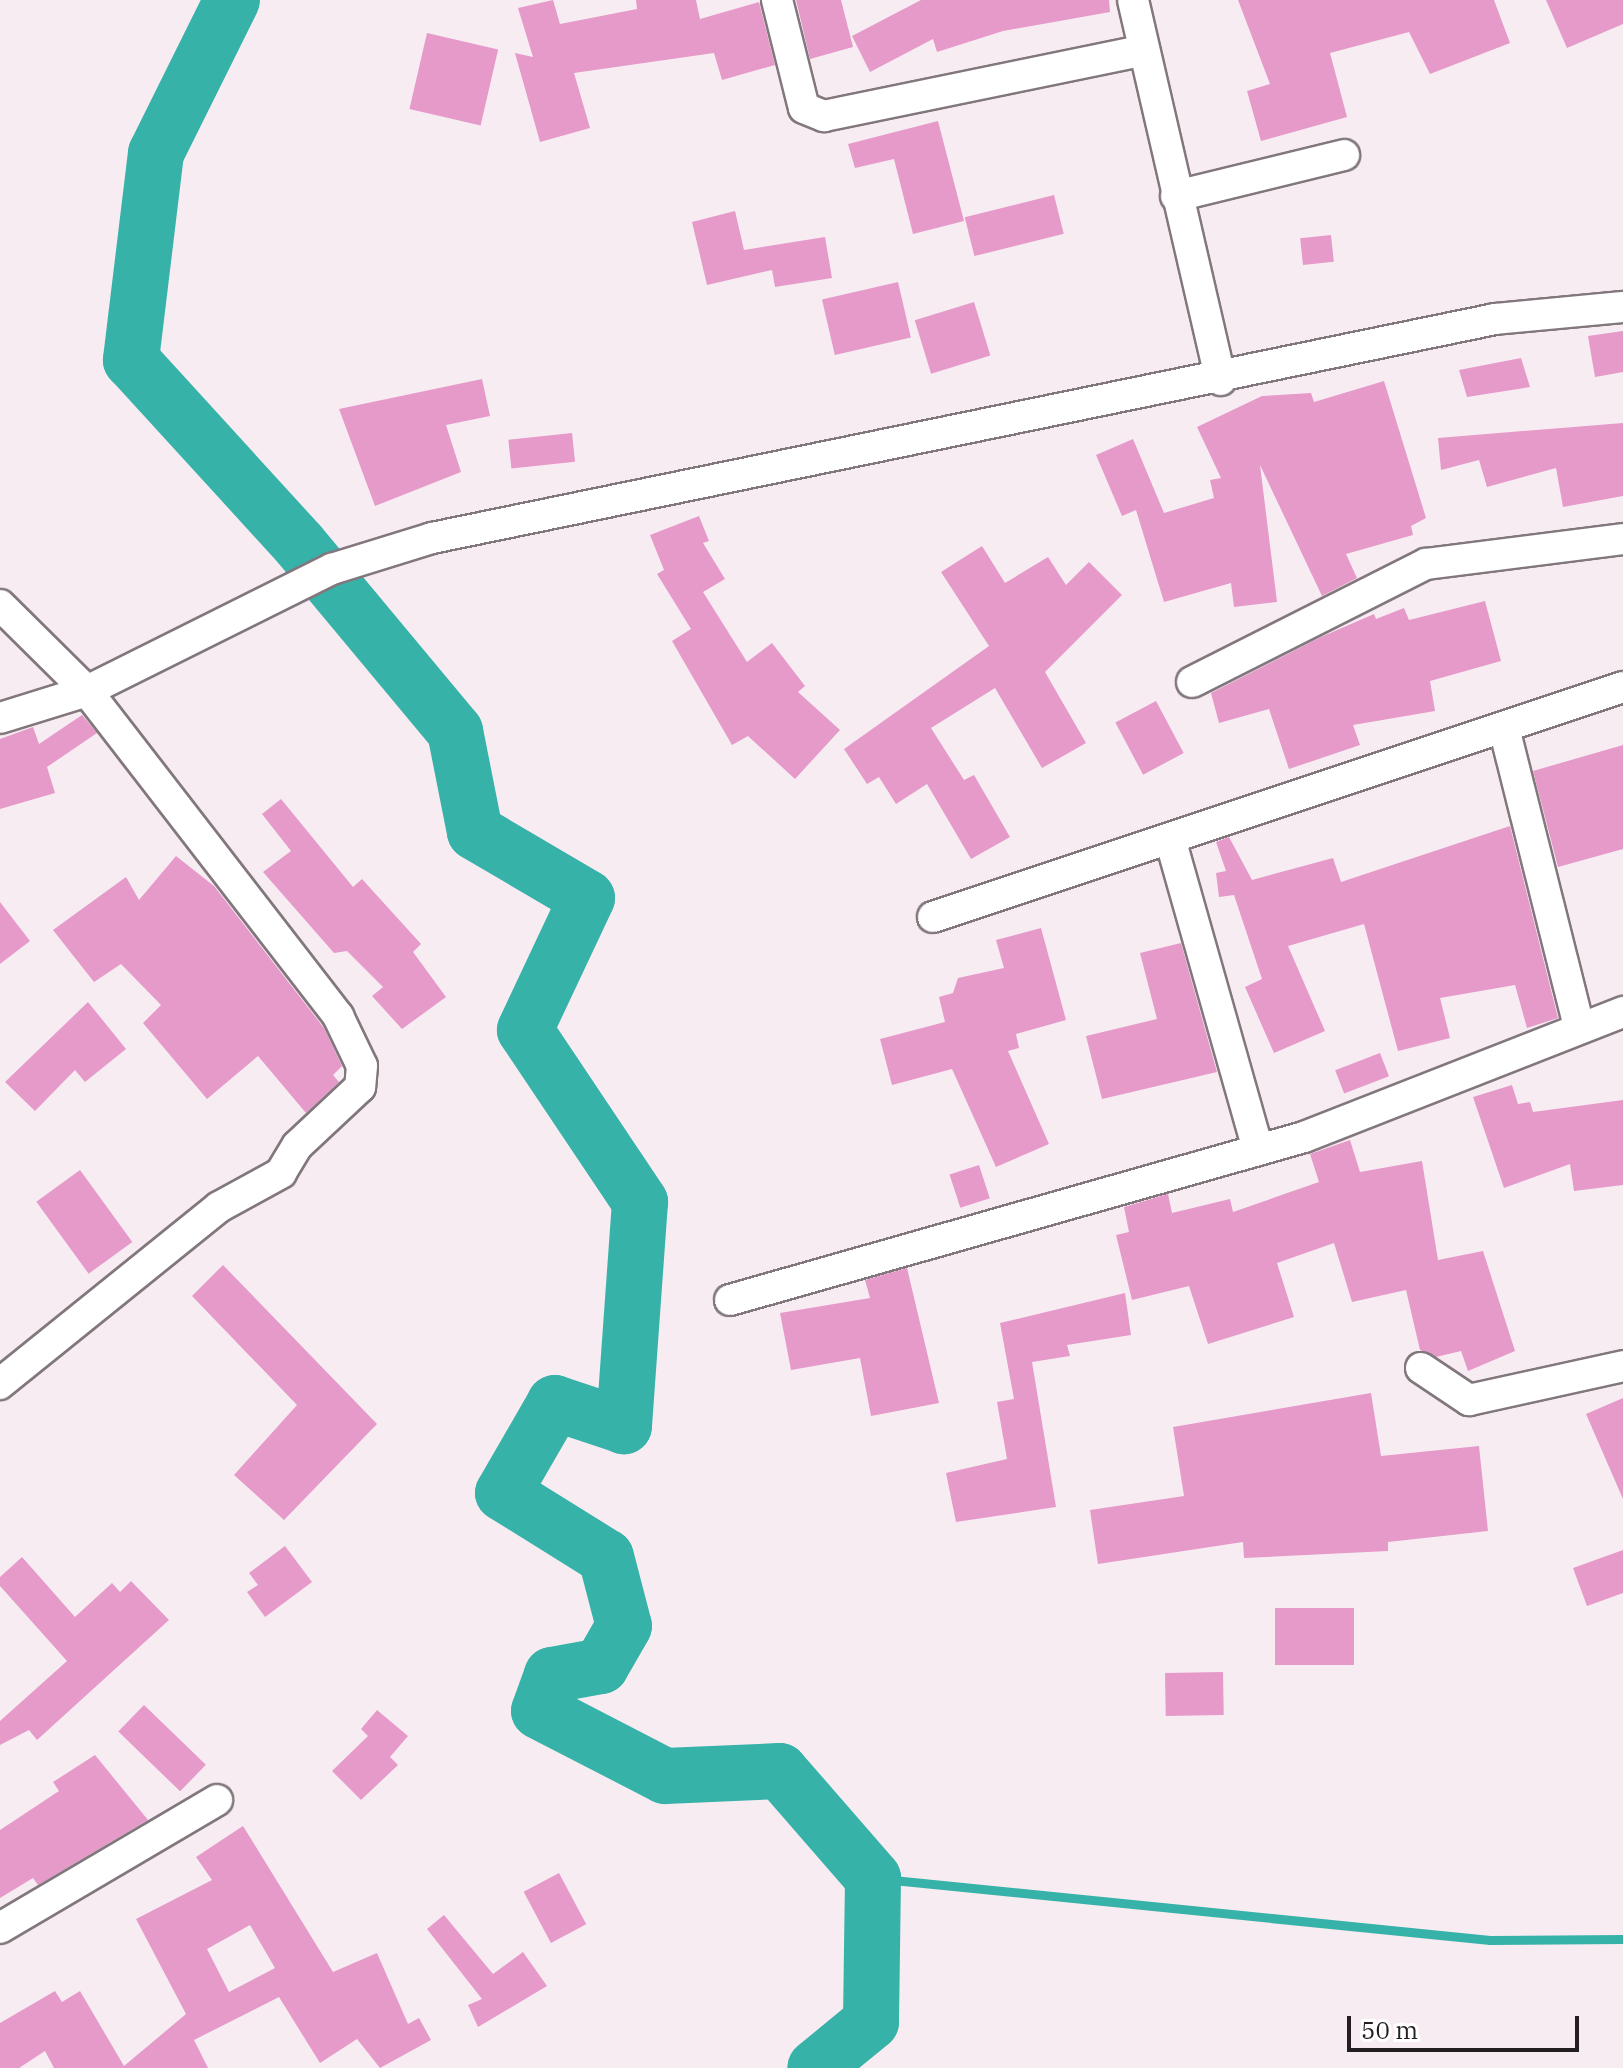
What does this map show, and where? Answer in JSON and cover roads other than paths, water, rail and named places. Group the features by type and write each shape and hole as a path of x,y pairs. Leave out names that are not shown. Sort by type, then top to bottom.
{"street":[{"path":"777,0 804,108 824,116 1140,51"},
{"path":"1133,0 1140,51 1221,380"},
{"path":"1176,196 1344,155"},
{"path":"0,718 87,691 289,594 332,569 432,538 1221,380 1495,319 1623,307"},
{"path":"1192,682 1426,564 1623,539"},
{"path":"0,605 87,691 338,1016 359,1046 360,1087 297,1146 281,1173 219,1207 0,1384"},
{"path":"933,917 1171,842 1309,790 1505,732 1623,687"},
{"path":"1505,732 1579,1027"},
{"path":"1171,842 1258,1150"},
{"path":"730,1300 1258,1150 1623,1012"},
{"path":"1421,1368 1469,1400 1623,1366"},
{"path":"0,1928 217,1800"}],"waterway":[{"path":"232,0 156,153 131,360 299,544 455,731 475,832 587,898 525,1030 640,1202 624,1426 555,1403 503,1493 606,1557 624,1626 601,1666 552,1675 539,1711 665,1776 780,1771 873,1878 871,2022 815,2068"},
{"path":"873,1878 1490,1940 1623,1939"}]}
